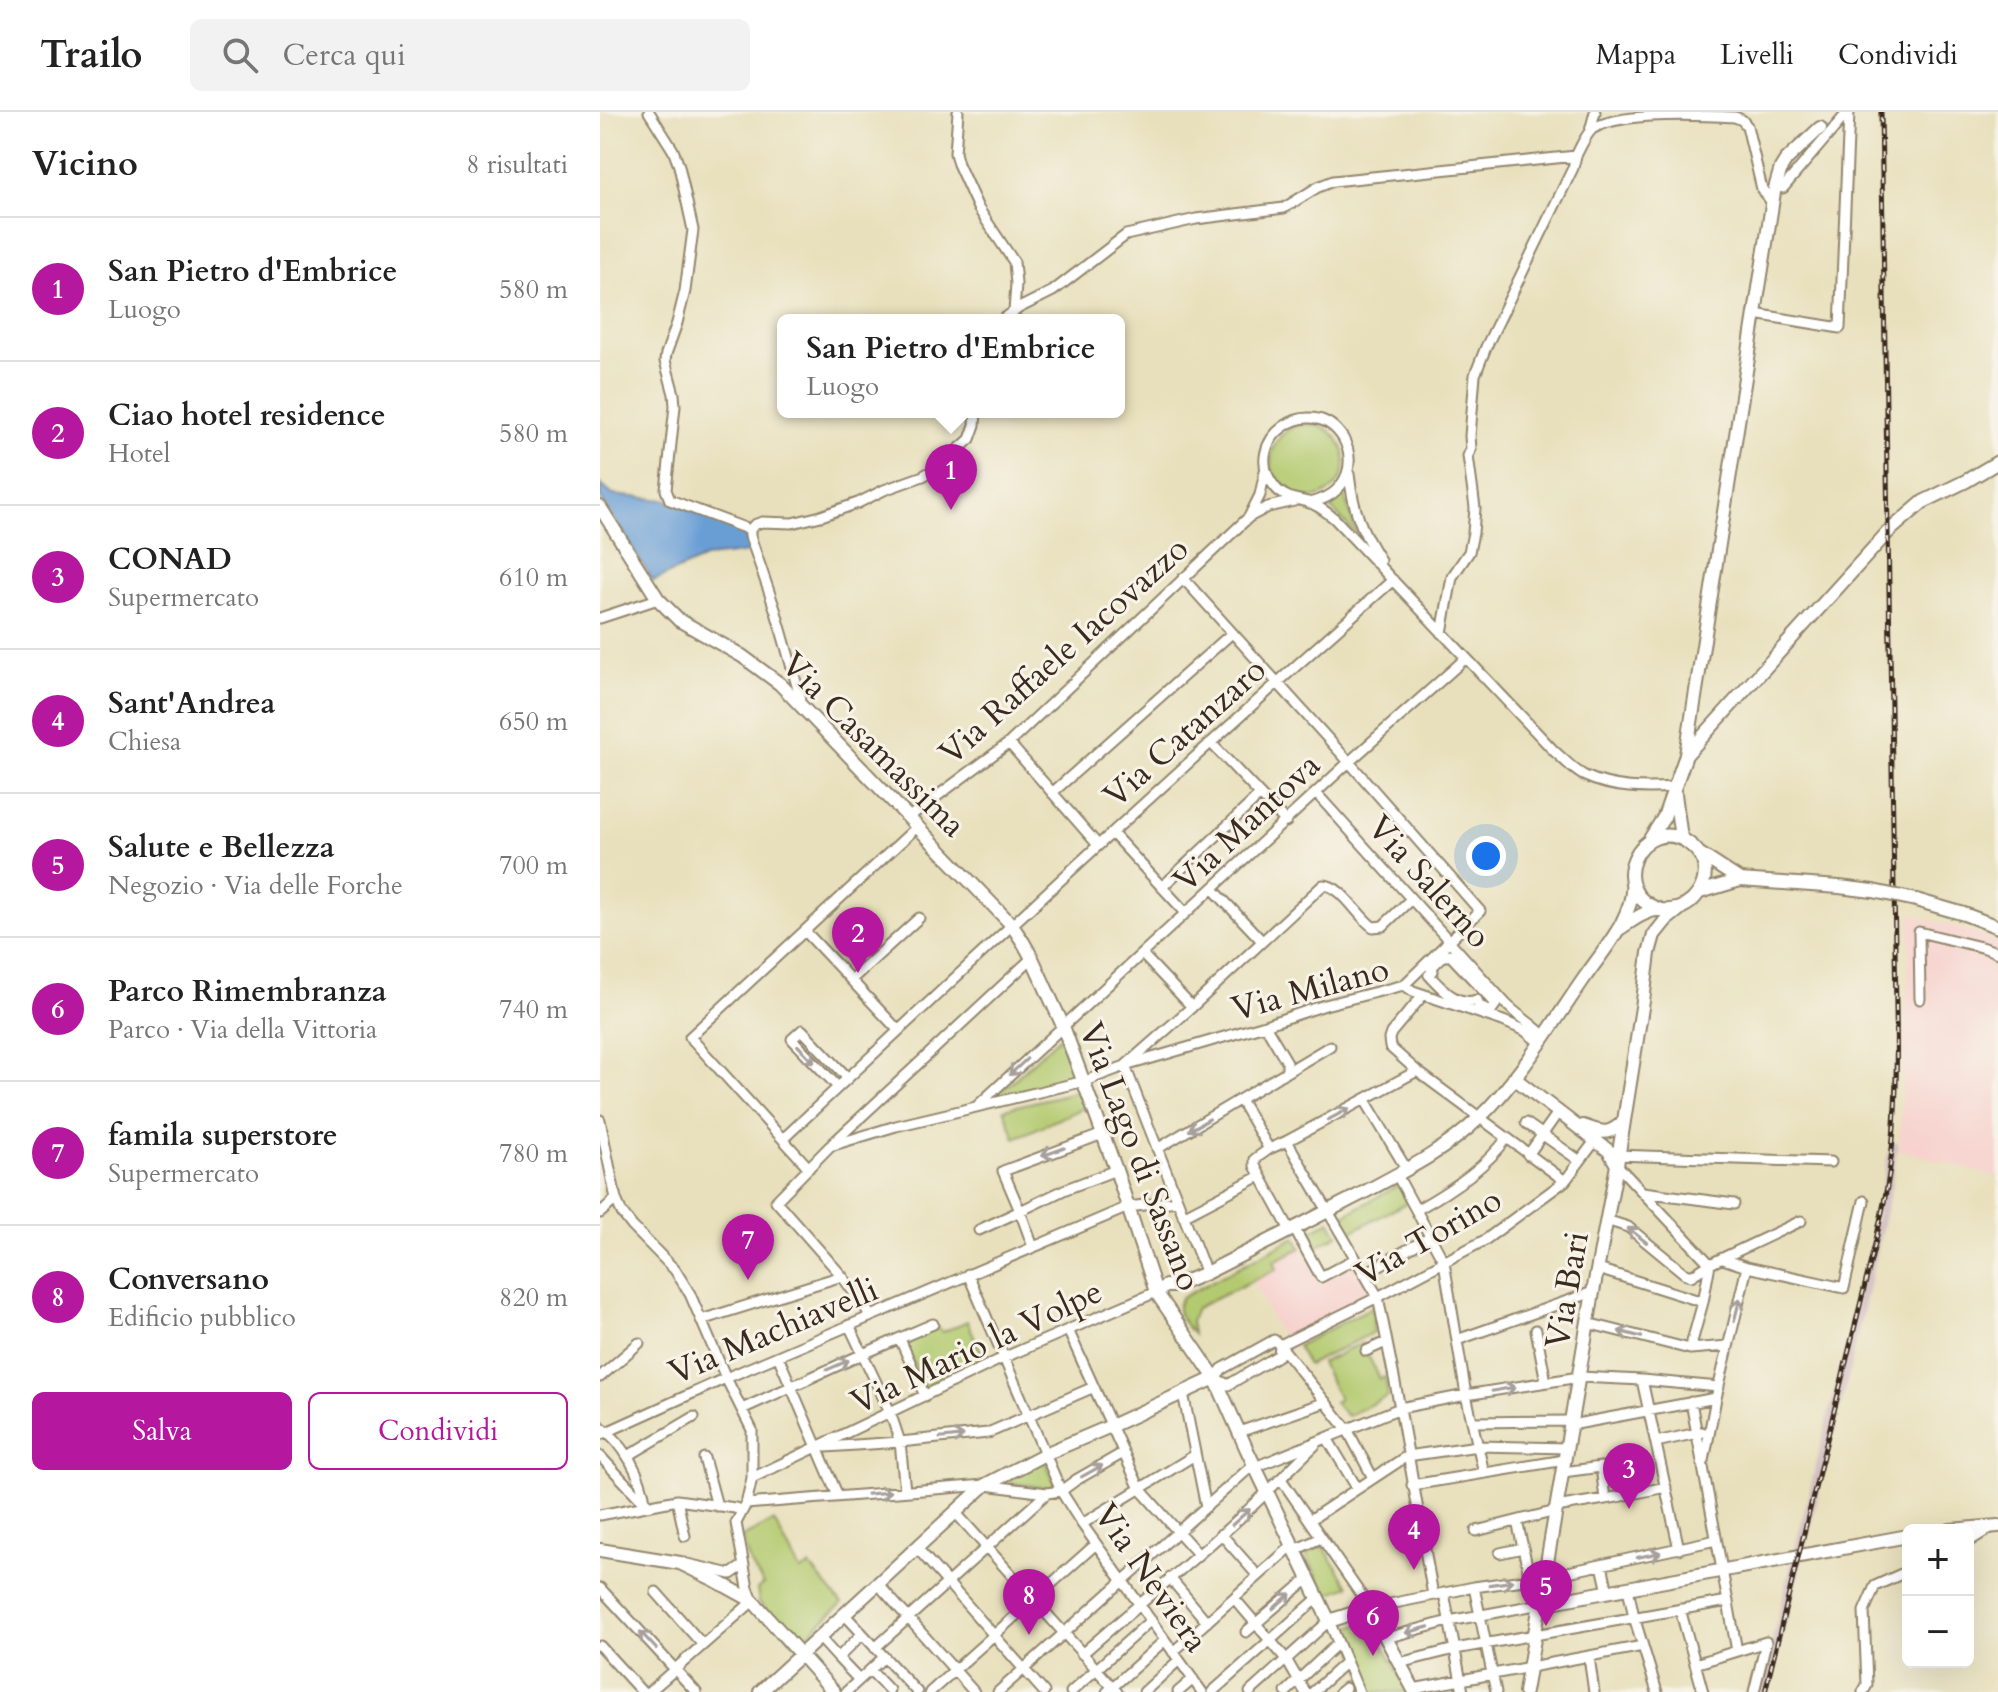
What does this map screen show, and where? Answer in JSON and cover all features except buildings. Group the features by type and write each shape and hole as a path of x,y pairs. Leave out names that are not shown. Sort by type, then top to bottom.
{"main road":[{"path":"1648,842 1664,817 1686,755 1755,314 1777,195 1787,169 1809,146 1820,128 1823,112"},
{"path":"1686,755 1888,532 1923,502 1998,462"},
{"name":"Via Casamassima","path":"600,507 658,599 679,620 764,670 780,684 1011,924"},
{"path":"1674,787 1681,838"},
{"path":"1156,1292 1206,1273 1402,1172 1451,1142 1479,1118 1514,1078 1618,930 1631,903 1633,859 1648,842 1658,837 1681,838 1740,880"},
{"path":"1618,930 1651,911 1681,908 1692,902 1700,892 1705,873 1700,854"},
{"path":"1700,892 1740,880 1873,891 1916,900 1998,927"},
{"path":"1632,882 1644,902 1661,910"},
{"name":"Via Bari","path":"1525,1692 1606,1220 1610,1149 1624,1121 1649,953 1654,935 1681,908"},
{"name":"Via Lago di Sassano","path":"1011,924 1032,958 1085,1081 1156,1292 1215,1378 1267,1493 1318,1598 1332,1620"},
{"path":"1514,1078 1610,1149 1616,1129 1624,1121"},
{"path":"1156,1292 1172,1295 1203,1278 1206,1273"},
{"path":"1171,1315 1172,1295"},
{"path":"760,1692 985,1485 1045,1454 1215,1378"},
{"path":"1974,1528 1997,1526"},
{"path":"1541,1604 1902,1537"},
{"path":"600,1550 680,1563 753,1601 834,1692"},
{"path":"1332,1620 1367,1609 1414,1690"}],"street":[{"path":"649,112 673,150 679,166 693,230 685,291 665,361 675,406 666,490 670,500 750,530"},
{"path":"958,112 955,153 958,164 978,208 1014,262 1016,310"},
{"path":"1442,633 1452,577 1469,552 1473,533 1475,508 1468,456 1475,375 1590,131 1595,112"},
{"path":"1590,131 1606,120 1645,113 1735,117 1747,126 1762,189 1777,195 1848,112"},
{"path":"1755,314 1840,328 1848,112"},
{"path":"1010,314 1053,291 1126,235 1196,219 1284,208 1333,181 1576,156"},
{"path":"799,705 800,696 750,530 762,522 792,523 821,516 923,476 940,466 970,439 976,418"},
{"path":"1249,517 1260,495 1270,440 1291,421 1305,418 1320,420 1330,425 1346,443 1351,497 1358,519 1393,580"},
{"path":"1266,468 1276,489 1285,496 1323,509 1334,518 1555,752 1583,775 1615,786 1674,787"},
{"path":"1309,503 1335,493 1348,470"},
{"path":"1249,517 1268,507 1296,501"},
{"name":"Via Raffaele Iacovazzo","path":"783,1139 690,1037 805,931 914,821 1009,743 1249,517"},
{"path":"1183,578 1480,911 1404,985"},
{"name":"Via Catanzaro","path":"783,1139 1011,924 1393,580"},
{"path":"600,618 658,599"},
{"path":"1052,793 1232,633"},
{"name":"Via Mantova","path":"973,1109 1466,658"},
{"path":"1009,743 1098,845"},
{"path":"1211,743 1286,822"},
{"name":"Via Salerno","path":"1316,793 1506,1004 1544,1036"},
{"path":"1162,887 1260,795"},
{"path":"1112,833 1186,913"},
{"path":"1206,1273 1125,1066 1323,885 1337,890 1373,927 1383,926 1411,899"},
{"path":"1213,889 1262,941"},
{"path":"851,980 919,918"},
{"path":"805,931 898,1030"},
{"path":"1920,999 1919,932 1998,953"},
{"path":"1142,954 1192,1007"},
{"path":"1445,954 1449,954 1496,1004 1491,1011 1479,1006 1477,1000 1469,1002 1446,994 1429,975 1433,971 1431,968 1445,954"},
{"path":"871,1316 842,1276 776,1201 830,1146 1032,958"},
{"name":"Via Milano","path":"830,1146 896,1126 1085,1081 1325,1005 1404,985 1423,995 1503,1021 1524,1030 1535,1039 1544,1036"},
{"path":"1423,995 1391,1033 1390,1047 1417,1071 1565,1181"},
{"path":"1503,1021 1508,1011 1506,1004"},
{"path":"1265,1025 1287,1062 1284,1073"},
{"path":"838,1087 792,1039 802,1030 848,1078"},
{"path":"1157,1149 1330,1046"},
{"path":"1355,1259 1321,1277 1260,1176 1255,1159 1417,1071"},
{"path":"1365,1100 1444,1262 1466,1395 1484,1473"},
{"path":"1241,1101 1269,1149"},
{"path":"1528,1155 1559,1111"},
{"path":"600,1120 603,1156 622,1213 675,1270 690,1294 752,1430 752,1478 744,1508 736,1523 753,1601 649,1692"},
{"path":"1526,1123 1580,1161"},
{"path":"1033,1247 1003,1171 1103,1134"},
{"path":"1416,1210 1463,1180 1507,1138"},
{"path":"783,1139 809,1168"},
{"path":"1287,1141 1378,1297 1412,1485 1439,1594 1449,1621 1463,1692"},
{"path":"1610,1149 1831,1162"},
{"path":"1610,1149 1642,1192 1710,1264"},
{"name":"Via Torino","path":"1280,1345 1485,1240 1565,1181 1587,1152 1610,1149"},
{"path":"979,1230 1066,1189 1116,1170"},
{"path":"1183,1216 1260,1176"},
{"path":"1642,1192 1734,1204"},
{"path":"600,1213 616,1199"},
{"name":"Via Machiavelli","path":"602,1431 1128,1207 1177,1201"},
{"path":"1723,1259 1844,1288 1864,1201"},
{"path":"1606,1220 1628,1227 1691,1276 1801,1221"},
{"path":"1364,1274 1430,1237"},
{"path":"1690,1349 1710,1264"},
{"path":"1703,1468 1717,1392 1747,1267"},
{"path":"1598,1269 1703,1302"},
{"name":"Via Neviera","path":"968,1274 1061,1491 1202,1692"},
{"path":"701,1320 842,1276"},
{"name":"Via Mario la Volpe","path":"752,1478 1003,1358 1156,1292"},
{"path":"1457,1340 1593,1292"},
{"path":"1587,1323 1690,1349 1728,1346"},
{"path":"742,1409 933,1324"},
{"path":"849,1325 890,1412 900,1442 905,1491"},
{"path":"1068,1330 1140,1489 1198,1554"},
{"path":"1536,1330 1546,1382"},
{"path":"900,1339 925,1396"},
{"path":"1280,1345 1279,1355 1228,1385 1215,1378 1222,1369 1274,1340 1280,1345 1347,1429 1373,1478"},
{"path":"1366,1351 1386,1342"},
{"path":"600,1377 639,1343"},
{"path":"778,1356 838,1496"},
{"path":"998,1692 1255,1465 1400,1408 1546,1382 1579,1377 1642,1380 1717,1392"},
{"path":"1642,1380 1679,1549"},
{"path":"818,1447 988,1433 1094,1387"},
{"path":"1472,1422 1571,1423 1691,1402 1717,1392"},
{"path":"1183,1393 1206,1507"},
{"path":"1239,1432 1326,1402"},
{"path":"1691,1402 1737,1651"},
{"path":"628,1456 694,1417"},
{"path":"602,1431 628,1456 643,1488 646,1505"},
{"path":"1656,1442 1709,1431"},
{"path":"1082,1654 1221,1534 1323,1440"},
{"path":"1323,1440 1357,1488"},
{"path":"1310,1520 1407,1456 1478,1446 1601,1467 1605,1499"},
{"path":"600,1515 677,1500 744,1508 838,1496 985,1485 1047,1493 1061,1491 1123,1453"},
{"path":"1082,1524 1195,1455"},
{"path":"600,1456 646,1505"},
{"path":"704,1458 717,1506"},
{"path":"1412,1485 1565,1460"},
{"path":"1281,1479 1367,1609 1474,1587 1545,1577 1716,1540"},
{"path":"1476,1531 1556,1511 1562,1506 1666,1487"},
{"path":"875,1648 1047,1493"},
{"path":"677,1500 685,1536"},
{"path":"955,1512 1112,1690 1165,1640"},
{"path":"1517,1521 1530,1579"},
{"path":"1974,1539 1997,1526"},
{"path":"1221,1534 1258,1576"},
{"path":"1144,1692 1207,1622 1258,1576 1294,1548 1321,1538"},
{"path":"930,1692 1096,1544"},
{"path":"917,1548 1024,1668 1040,1691"},
{"path":"1500,1553 1523,1548"},
{"path":"680,1563 731,1574 744,1565"},
{"path":"1602,1565 1608,1592"},
{"path":"1863,1692 1867,1685 1864,1611 1875,1586 1902,1574"},
{"path":"1170,1578 1207,1622"},
{"path":"1246,1632 1309,1578"},
{"path":"878,1584 974,1692"},
{"path":"1474,1587 1496,1692"},
{"path":"600,1588 696,1692"},
{"path":"1628,1588 1657,1692"},
{"path":"656,1592 703,1645"},
{"path":"1234,1598 1286,1659 1305,1692"},
{"path":"1212,1692 1318,1598"},
{"path":"1399,1663 1455,1649 1728,1601"},
{"path":"1386,1638 1449,1621 1541,1604"},
{"path":"1680,1609 1703,1692"},
{"path":"844,1614 917,1692"},
{"path":"1071,1692 1151,1620"},
{"path":"1250,1692 1332,1620 1346,1662 1347,1686 1359,1692"},
{"path":"838,1658 862,1634"},
{"path":"819,1637 859,1680"},
{"path":"1695,1664 1766,1642 1754,1692"},
{"path":"1286,1692 1338,1643"},
{"path":"600,1646 642,1692"},
{"path":"1414,1690 1643,1646"},
{"path":"1589,1657 1594,1692"},
{"path":"846,1692 883,1658"},
{"path":"1313,1692 1346,1662"},
{"path":"870,1670 889,1690"},
{"path":"1178,1692 1193,1679"}],"shaded area":[{"path":"1911,914 1998,942 1998,1177 1899,1150"},
{"path":"1890,1141 1898,1143 1891,1188 1850,1369 1769,1692 1759,1692 1871,1245"},
{"path":"1302,1247 1319,1282 1355,1264 1370,1295 1282,1339 1253,1281 1277,1269 1273,1262"}],"green space":[{"path":"1308,424 1322,427 1334,435 1342,447 1345,461 1342,475 1334,487 1322,495 1308,498 1294,495 1282,487 1274,475 1271,461 1274,447 1282,435 1294,427"},
{"path":"1344,491 1353,524 1360,539 1326,505"},
{"path":"1060,1036 1075,1079 995,1098"},
{"path":"1079,1091 1086,1107 1015,1138 1004,1109"},
{"path":"1399,1185 1408,1202 1347,1234 1339,1218"},
{"path":"1330,1221 1338,1235 1312,1249 1304,1234"},
{"path":"1295,1237 1301,1248 1274,1261 1277,1269 1196,1308 1191,1321 1193,1334 1178,1313 1181,1298"},
{"path":"1372,1307 1374,1332 1308,1365 1297,1346"},
{"path":"967,1321 985,1359 924,1388 904,1341 937,1328 943,1332"},
{"path":"1362,1343 1380,1379 1385,1377 1388,1396 1347,1416 1334,1402 1339,1399 1321,1363"},
{"path":"1045,1460 1055,1484 1047,1488 1012,1483 1010,1477"},
{"path":"774,1521 800,1571 810,1566 842,1604 796,1645 759,1602 757,1589 764,1584 750,1562 742,1537"},
{"path":"1323,1546 1349,1586 1326,1595 1306,1554"},
{"path":"1370,1619 1408,1692 1370,1692 1346,1629"}],"water":[{"path":"600,484 613,495 666,500 740,529 751,552 707,557 653,581 600,497"}],"railway":[{"path":"1765,1692 1876,1240 1889,1176 1894,1127 1896,1027 1881,112"}],"place":[{"name":"San Pietro d'Embrice","path":"951,510"},
{"name":"Ciao hotel residence","path":"858,973"},
{"name":"famila superstore","path":"748,1280"},
{"name":"CONAD","path":"1629,1509"},
{"name":"Sant'Andrea","path":"1414,1570"},
{"name":"Salute e Bellezza","path":"1546,1626"},
{"name":"Conversano","path":"1029,1635"},
{"name":"Parco Rimembranza","path":"1373,1656"}]}
